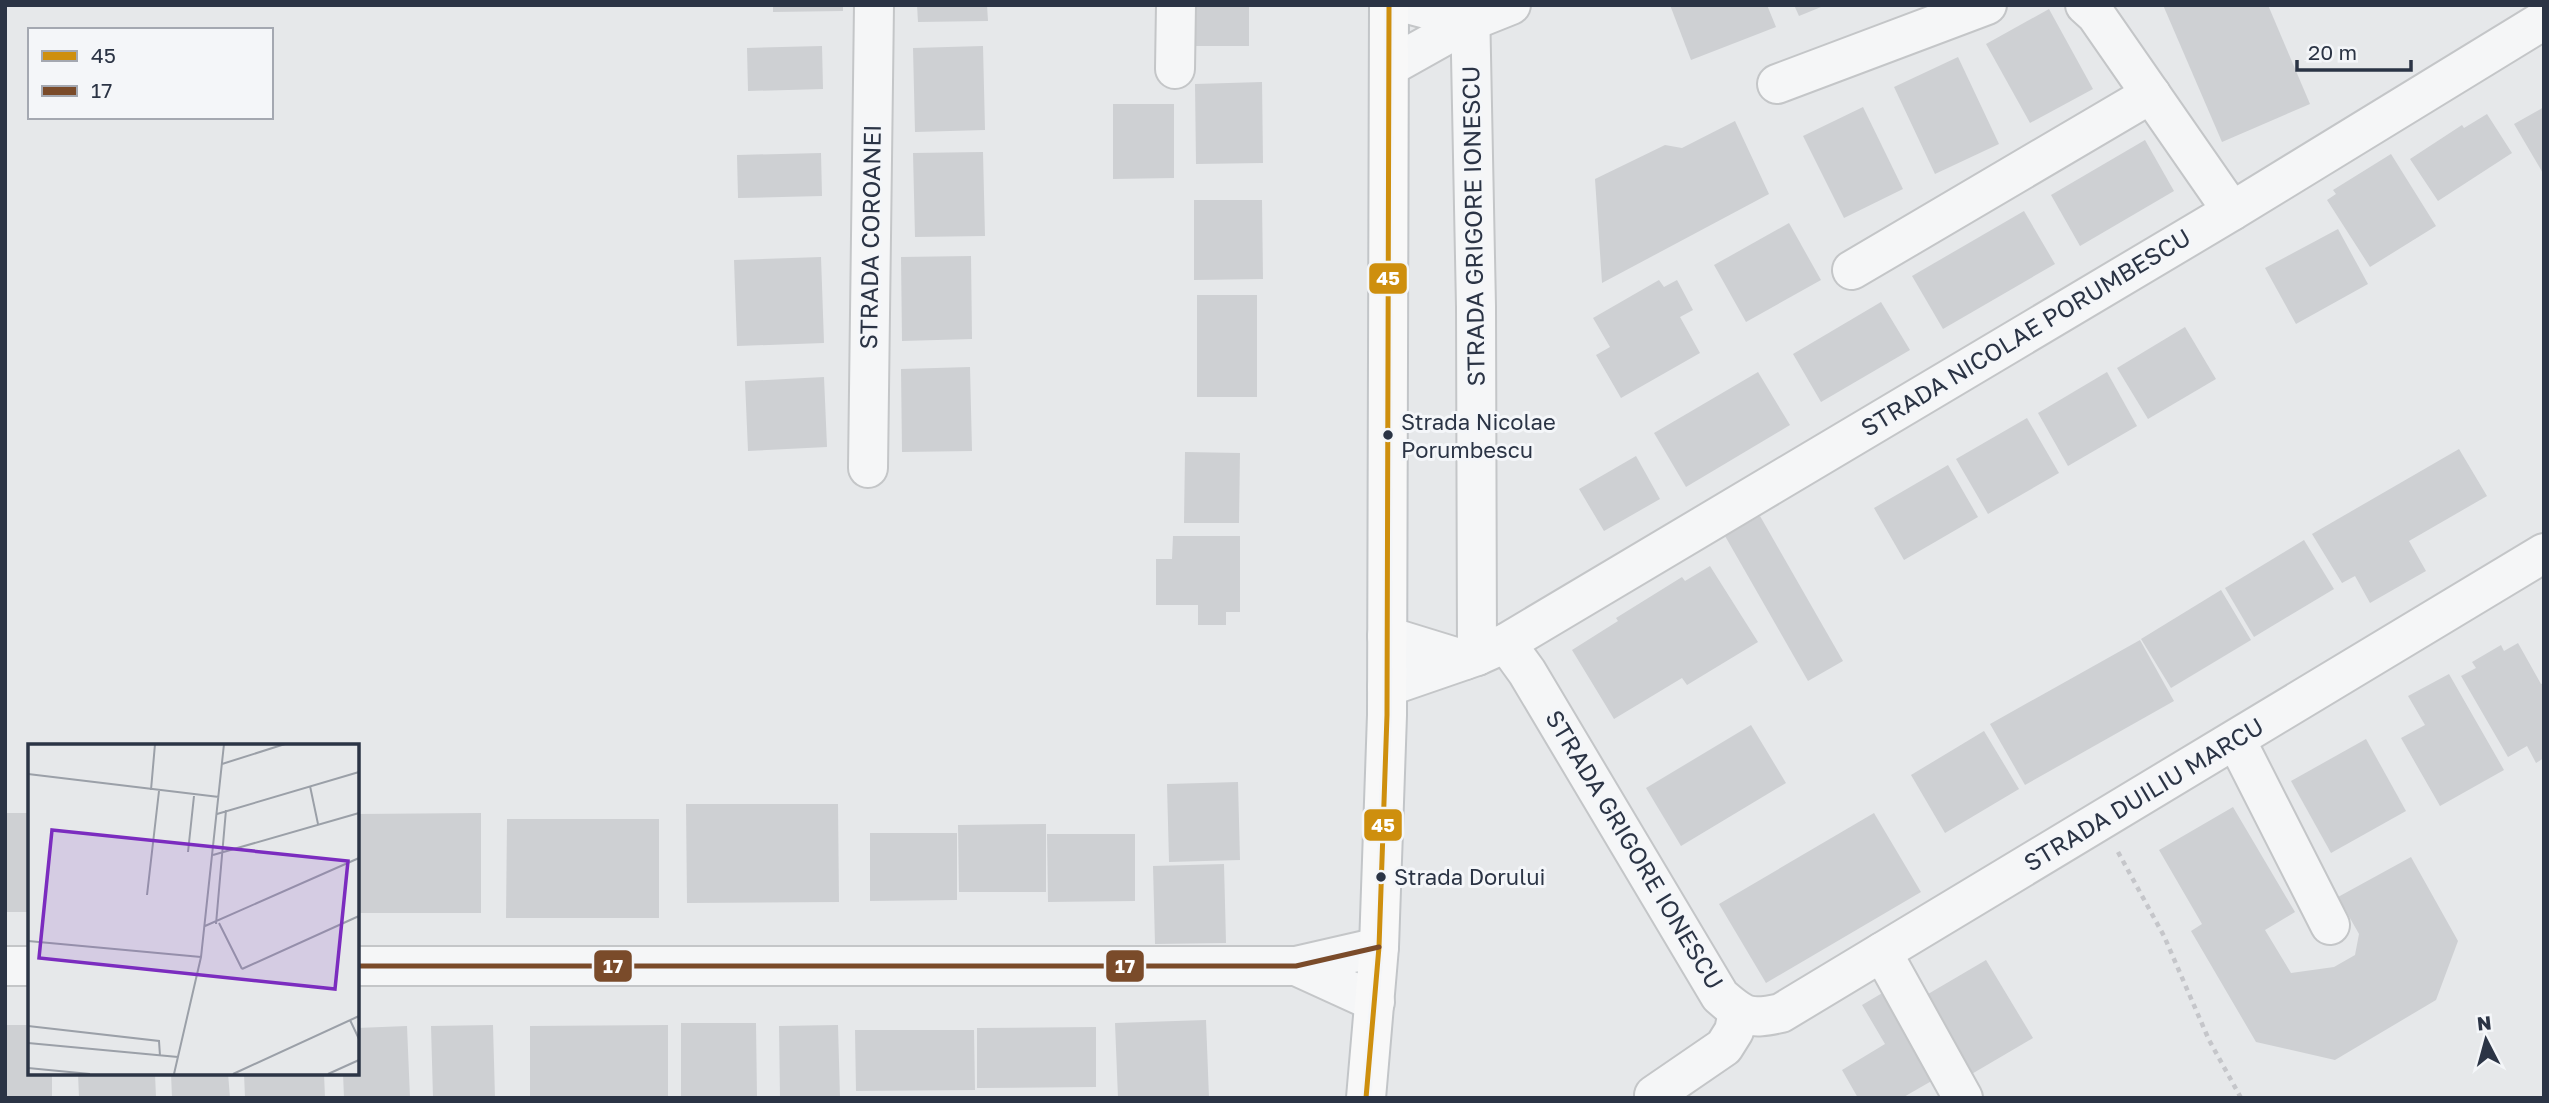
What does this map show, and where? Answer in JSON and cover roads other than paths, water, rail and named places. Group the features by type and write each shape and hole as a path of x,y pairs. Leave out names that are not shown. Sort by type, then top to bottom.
{"main road":[{"path":"1366,1098 1379,947 1387,687 1389,5"}],"street":[{"name":"STRADA COROANEI","path":"868,468 874,5"},
{"path":"1175,69 1176,5"},
{"path":"1411,5 1470,13 1511,5"},
{"path":"1776,84 1987,5"},
{"path":"2085,5 2096,15 2231,211"},
{"path":"1389,67 1470,13"},
{"name":"STRADA GRIGORE IONESCU","path":"1470,13 1483,653 1527,671 1720,996 1738,1012 1734,1031 1724,1047 1654,1095"},
{"name":"STRADA NICOLAE PORUMBESCU","path":"1483,653 2231,211 2544,20"},
{"path":"1852,270 2151,94"},
{"name":"STRADA DUILIU MARCU","path":"1738,1012 1757,1018 1781,1013 2544,553"},
{"path":"1387,636 1483,653"},
{"path":"1387,687 1483,653"},
{"path":"2236,740 2330,925"},
{"path":"359,966 1296,966 1379,947"},
{"path":"1882,952 1963,1098"},
{"path":"5,966 28,966"},
{"path":"1296,966 1376,1002"}],"place":[{"name":"Strada Nicolae Porumbescu","path":"1388,435"},
{"name":"Strada Dorului","path":"1381,877"}]}
